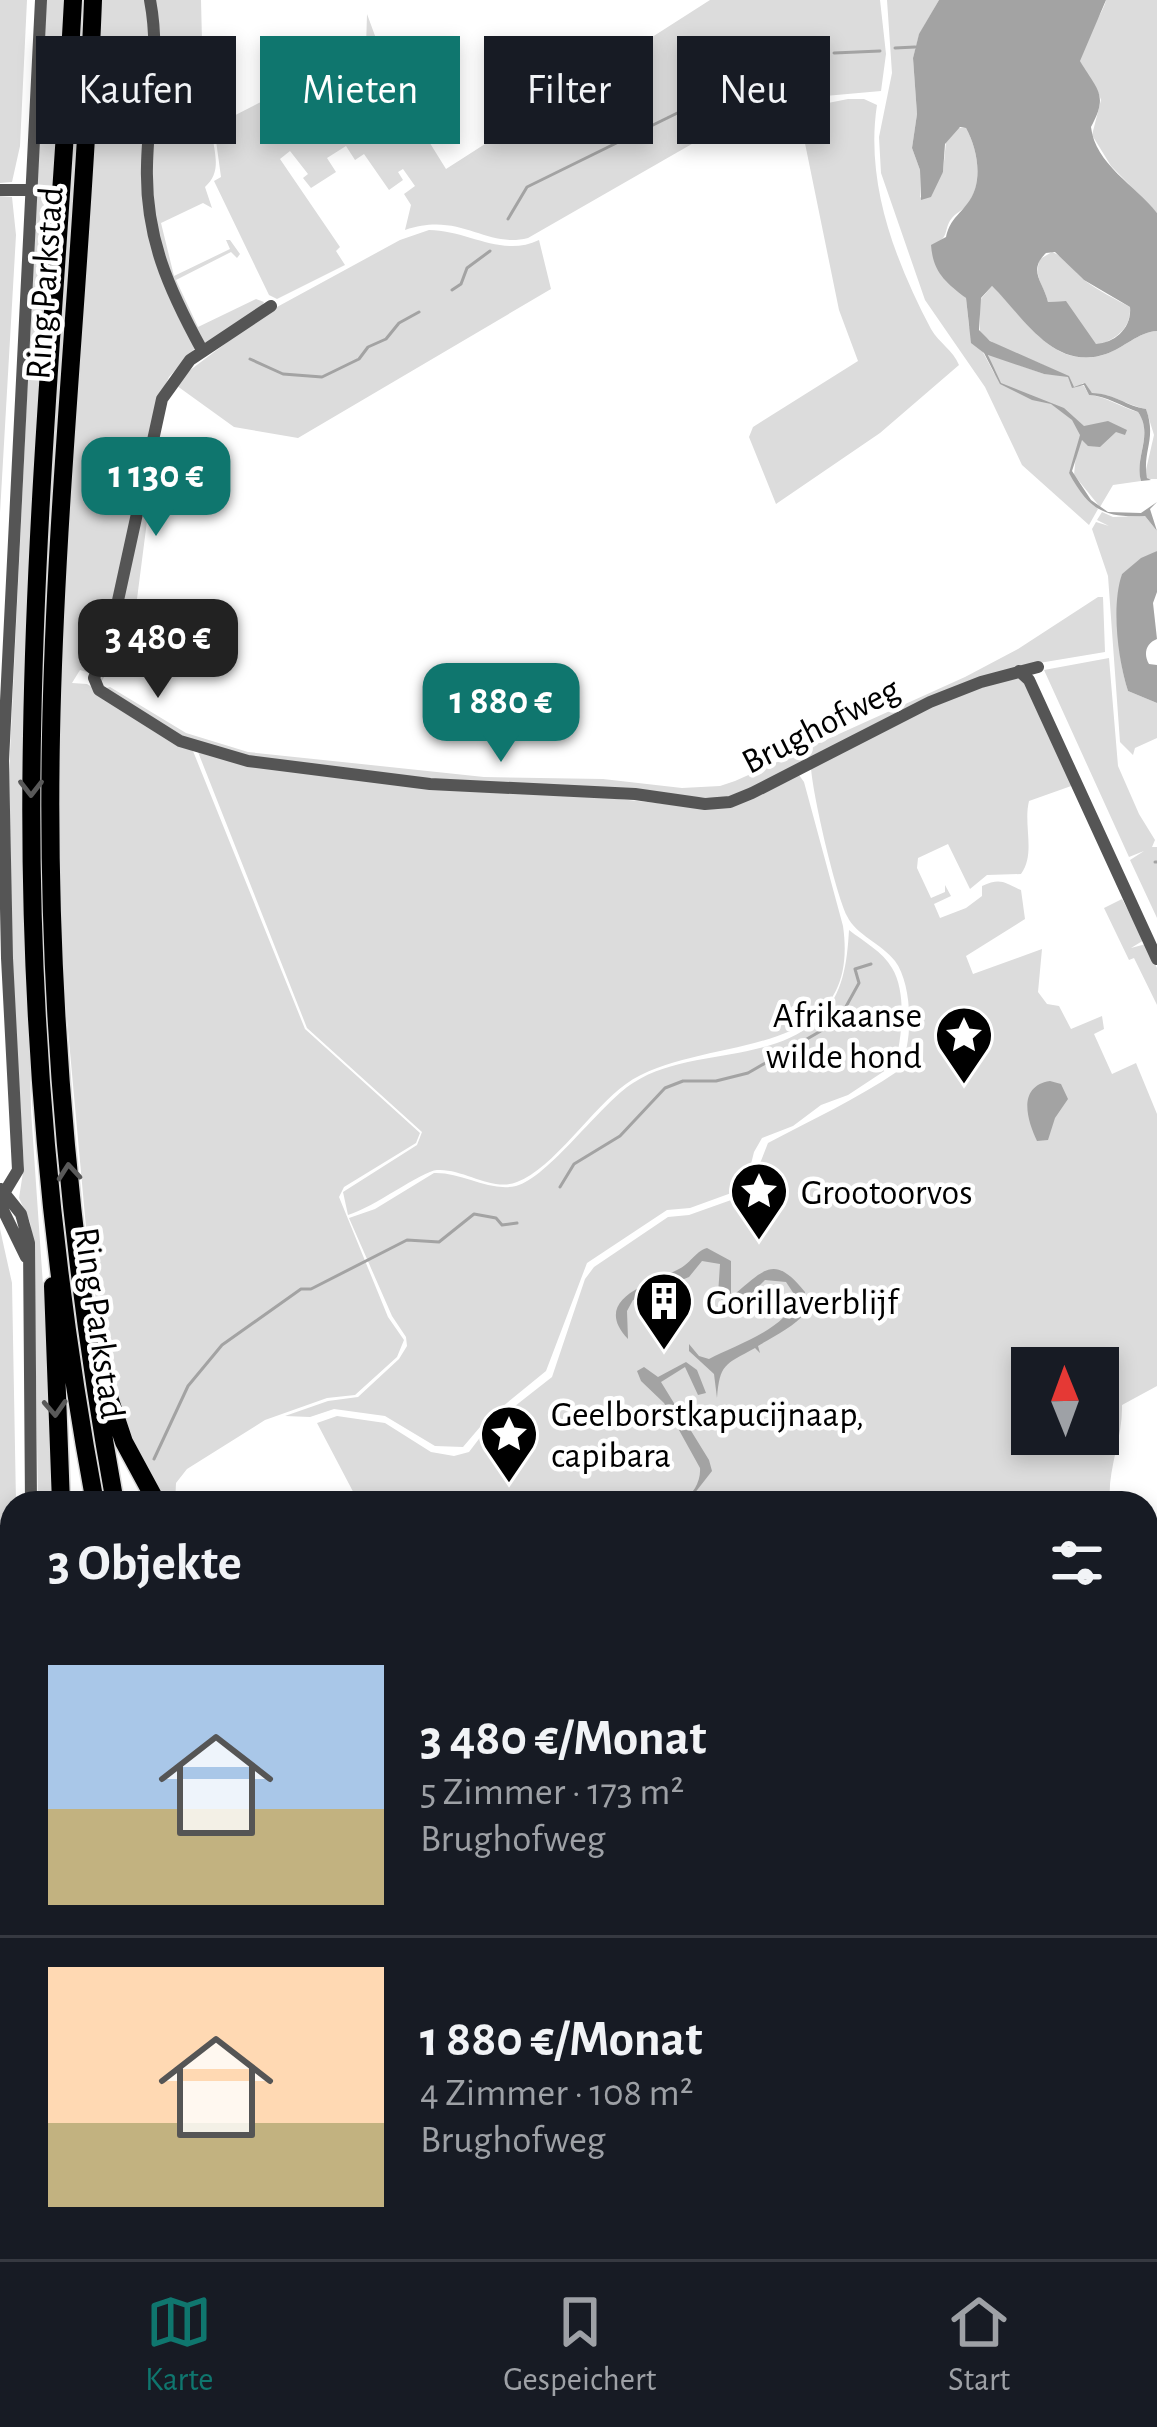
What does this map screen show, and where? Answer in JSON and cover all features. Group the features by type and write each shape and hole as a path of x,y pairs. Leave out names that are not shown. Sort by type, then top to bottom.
{"highway":[{"name":"Ring Parkstad","path":"73,0 34,626 32,737 36,999 65,1321 93,1491"},
{"name":"Ring Parkstad","path":"93,0 51,736 52,907 59,1038 87,1330 113,1491"},
{"path":"56,1235 51,1312 60,1491"},
{"path":"87,1330 124,1442 151,1491"}],"street":[{"path":"32,1491 26,1226 1,1196 16,1178 18,1162 7,958 4,738 41,0"},
{"path":"150,0 156,52 147,158 150,224 169,290 202,350 271,306"},
{"path":"0,190 33,190"},
{"name":"Brughofweg","path":"202,350 180,370 162,399 110,637 94,682 99,691 166,734 236,758 430,784 635,794 711,805 752,793 945,695 1038,668"},
{"path":"1018,671 1029,680 1157,959"}],"shaded area":[{"path":"0,0 27,0 20,146 12,182 0,183"},
{"path":"46,0 65,0 63,36 44,36"},
{"path":"78,0 87,0 86,36 76,36"},
{"path":"102,0 147,0 152,36 100,36"},
{"path":"152,0 201,0 202,36 152,36"},
{"path":"710,0 880,0 886,54 881,91 830,96 830,36 677,36 677,144 692,144 528,238 513,240 442,225 405,230 411,205 404,194 415,186 403,169 398,172 403,180 389,190 364,154 355,160 346,146 327,158 336,172 311,188 303,178 308,174 290,151 280,159 340,247 336,251 345,265 277,299 269,295 214,181 221,177 216,144 236,144 236,115 260,102 260,144 430,144 446,169 485,144 653,144 653,36"},
{"path":"887,0 939,0 919,35 913,58 917,114 912,148 920,170 920,198 943,172 946,142 958,128 966,128 970,137 976,156 976,187 938,243 945,277 966,298 969,326 995,375 988,354 1044,374 1062,375 980,333 980,300 992,286 1041,338 1070,355 1106,354 1157,331 1157,479 1145,474 1154,435 1146,409 1092,393 1083,383 1080,386 1089,395 1138,412 1144,429 1141,481 1113,485 1100,507 1074,475 1076,454 1069,473 1098,509 1089,525 1022,465 985,387 925,300 881,173 879,137 892,73"},
{"path":"939,0 1106,0 1080,61 1099,92 1091,127 1100,152 1157,213 1157,331 1106,354 1070,355 1041,338 992,286 981,298 979,330 990,341 1069,376 1074,387 1085,383 1092,393 1146,409 1150,429 1146,469 1151,480 1141,481 1144,429 1138,412 1089,395 1084,385 1072,388 1068,377 988,355 1001,383 1064,408 1084,426 1108,421 1127,430 1125,435 1116,432 1100,447 1082,440 1072,471 1091,500 1108,512 1141,513 1157,502 1150,509 1157,531 1145,516 1108,513 1084,496 1069,473 1080,435 1072,420 1051,404 1000,384 984,353 971,343 966,298 941,276 931,245 946,237 972,196 976,156 966,128 960,127 945,144 943,172 931,197 921,200 920,170 912,148 917,114 913,58 919,34","holes":["1055,252 1084,280 1130,307 1125,328 1110,341 1096,344 1066,301 1048,302 1038,277 1040,259"]},
{"path":"1106,0 1157,0 1157,213 1111,166 1092,135 1101,100 1080,58"},
{"path":"367,14 375,36 366,36"},
{"path":"864,99 877,105 875,163 895,249 934,334 959,365 880,433 776,504 749,437 753,427 858,361 839,310 805,144 830,144 830,103"},
{"path":"39,144 57,144 29,1017 57,1491 38,1491 34,1246 19,1198 24,1166 13,995 9,773"},
{"path":"69,144 81,144 48,937 109,1491 99,1491 67,1289 41,986 39,657"},
{"path":"93,144 147,144 144,196 196,347 169,377 158,401 102,654 90,673 80,670 72,683 87,684 193,751 305,1029 420,1133 416,1143 344,1187 339,1197 388,1317 404,1340 397,1357 355,1395 327,1398 265,1420 187,1469 176,1491 156,1491 110,1389 104,1359 86,1227 61,953 57,782"},
{"path":"151,144 214,144 214,173 205,187 212,208 203,203 161,223 174,276 230,249 226,240 230,240 240,254 237,258 231,252 176,280 198,327 256,299 264,302 260,310 203,342 165,274 150,195"},
{"path":"0,196 12,197 16,235 0,513"},
{"path":"429,230 498,245 539,240 551,289 298,438 234,427 173,383 266,313 400,240"},
{"path":"1052,252 1084,280 1130,307 1126,326 1118,335 1100,345 1093,343 1065,301 1048,302 1038,266"},
{"path":"161,412 137,599 122,647 100,684"},
{"path":"1102,512 1113,517 1145,516 1157,531 1157,551 1122,574 1120,588 1120,648 1128,691 1157,703 1157,738 1135,748 1133,755 1120,742 1108,576 1092,529 1096,522 1109,526 1097,520"},
{"path":"1157,551 1153,603 1157,639 1146,653 1149,664 1157,665 1157,703 1128,691 1116,617 1122,574"},
{"path":"1103,597 1105,652 1021,666 726,799 434,780 234,754 187,740 103,689 110,687 186,733 248,752 484,777 720,786 965,677"},
{"path":"1109,658 1118,766 1155,840 1152,847 1157,847 1157,918 1130,860 1144,851 1129,857 1044,670"},
{"path":"1022,677 1074,785 1029,801 1029,848 1021,874 987,875 970,889 948,844 918,858 917,868 931,898 945,892 945,885 951,896 934,904 940,918 966,908 982,896 982,886 988,883 1003,882 1021,890 1025,919 966,956 973,974 1042,949 1038,992 1047,1004 1059,1006 1071,1029 1102,1016 1104,1029 1094,1034 1112,1074 1136,1063 1157,1114 1157,1386 1122,1405 1119,1435 1119,1347 1011,1347 1011,1455 1115,1455 1110,1491 353,1491 317,1423 337,1416 385,1423 431,1452 454,1456 469,1452 488,1427 552,1377 585,1279 594,1267 668,1217 689,1215 748,1194 768,1143 898,1071 909,1032 905,985 895,961 847,916 825,843 811,768 914,715"},
{"path":"198,752 224,759 706,808 799,775 843,926 843,971 828,1003 803,1024 770,1038 658,1068 626,1084 545,1164 517,1182 498,1184 437,1170 348,1215 343,1192 417,1145 422,1132 307,1028"},
{"path":"1122,899 1144,940 1131,948 1146,944 1157,968 1157,1005 1104,908"},
{"path":"849,930 883,957 897,978 902,1015 895,1064 793,1126 762,1138 745,1188 690,1208 667,1210 587,1263 546,1371 486,1420 463,1447 435,1446 385,1416 334,1409 310,1417 285,1416 328,1401 358,1397 407,1346 349,1218 375,1209 434,1173 516,1186 559,1155 633,1083 677,1065 750,1051 795,1035 824,1013 838,991"},
{"path":"1050,1081 1061,1084 1068,1099 1048,1140 1037,1141 1027,1104 1033,1089"},
{"path":"0,1229 12,1283 16,1491 0,1491"},
{"path":"707,1248 731,1261 731,1293 771,1269 786,1273 805,1292 802,1307 806,1312 758,1346 760,1353 755,1348 726,1367 717,1398 714,1374 689,1351 689,1344 709,1359 773,1327 796,1297 786,1282 765,1280 741,1304 725,1304 718,1295 720,1264 702,1261 689,1277 633,1300 627,1311 628,1339 616,1313 629,1294 682,1267"},
{"path":"686,1362 697,1370 706,1393 698,1395 685,1367 661,1382 709,1460 712,1471 696,1491 693,1491 700,1468 664,1403 637,1371 644,1367 658,1377"}],"waterway":[{"path":"895,48 915,47"},
{"path":"834,53 880,51"},
{"path":"508,219 527,187 677,113"},
{"path":"452,290 461,284 467,268 490,251"},
{"path":"250,359 283,374 322,377 359,359 368,347 419,312"},
{"path":"560,1187 574,1164 620,1136 665,1088 683,1081 716,1081 748,1073 838,1021 859,983 855,969 871,964"},
{"path":"154,1459 188,1386 222,1345 301,1289 311,1289 407,1240 439,1242 474,1214 496,1218 502,1225 517,1223"}],"place":[{"name":"Afrikaanse wilde hond","path":"964,1086"},
{"name":"Grootoorvos","path":"759,1242"},
{"name":"Gorillaverblijf","path":"664,1352"},
{"name":"Geelborstkapucijnaap, capibara","path":"509,1485"}]}
